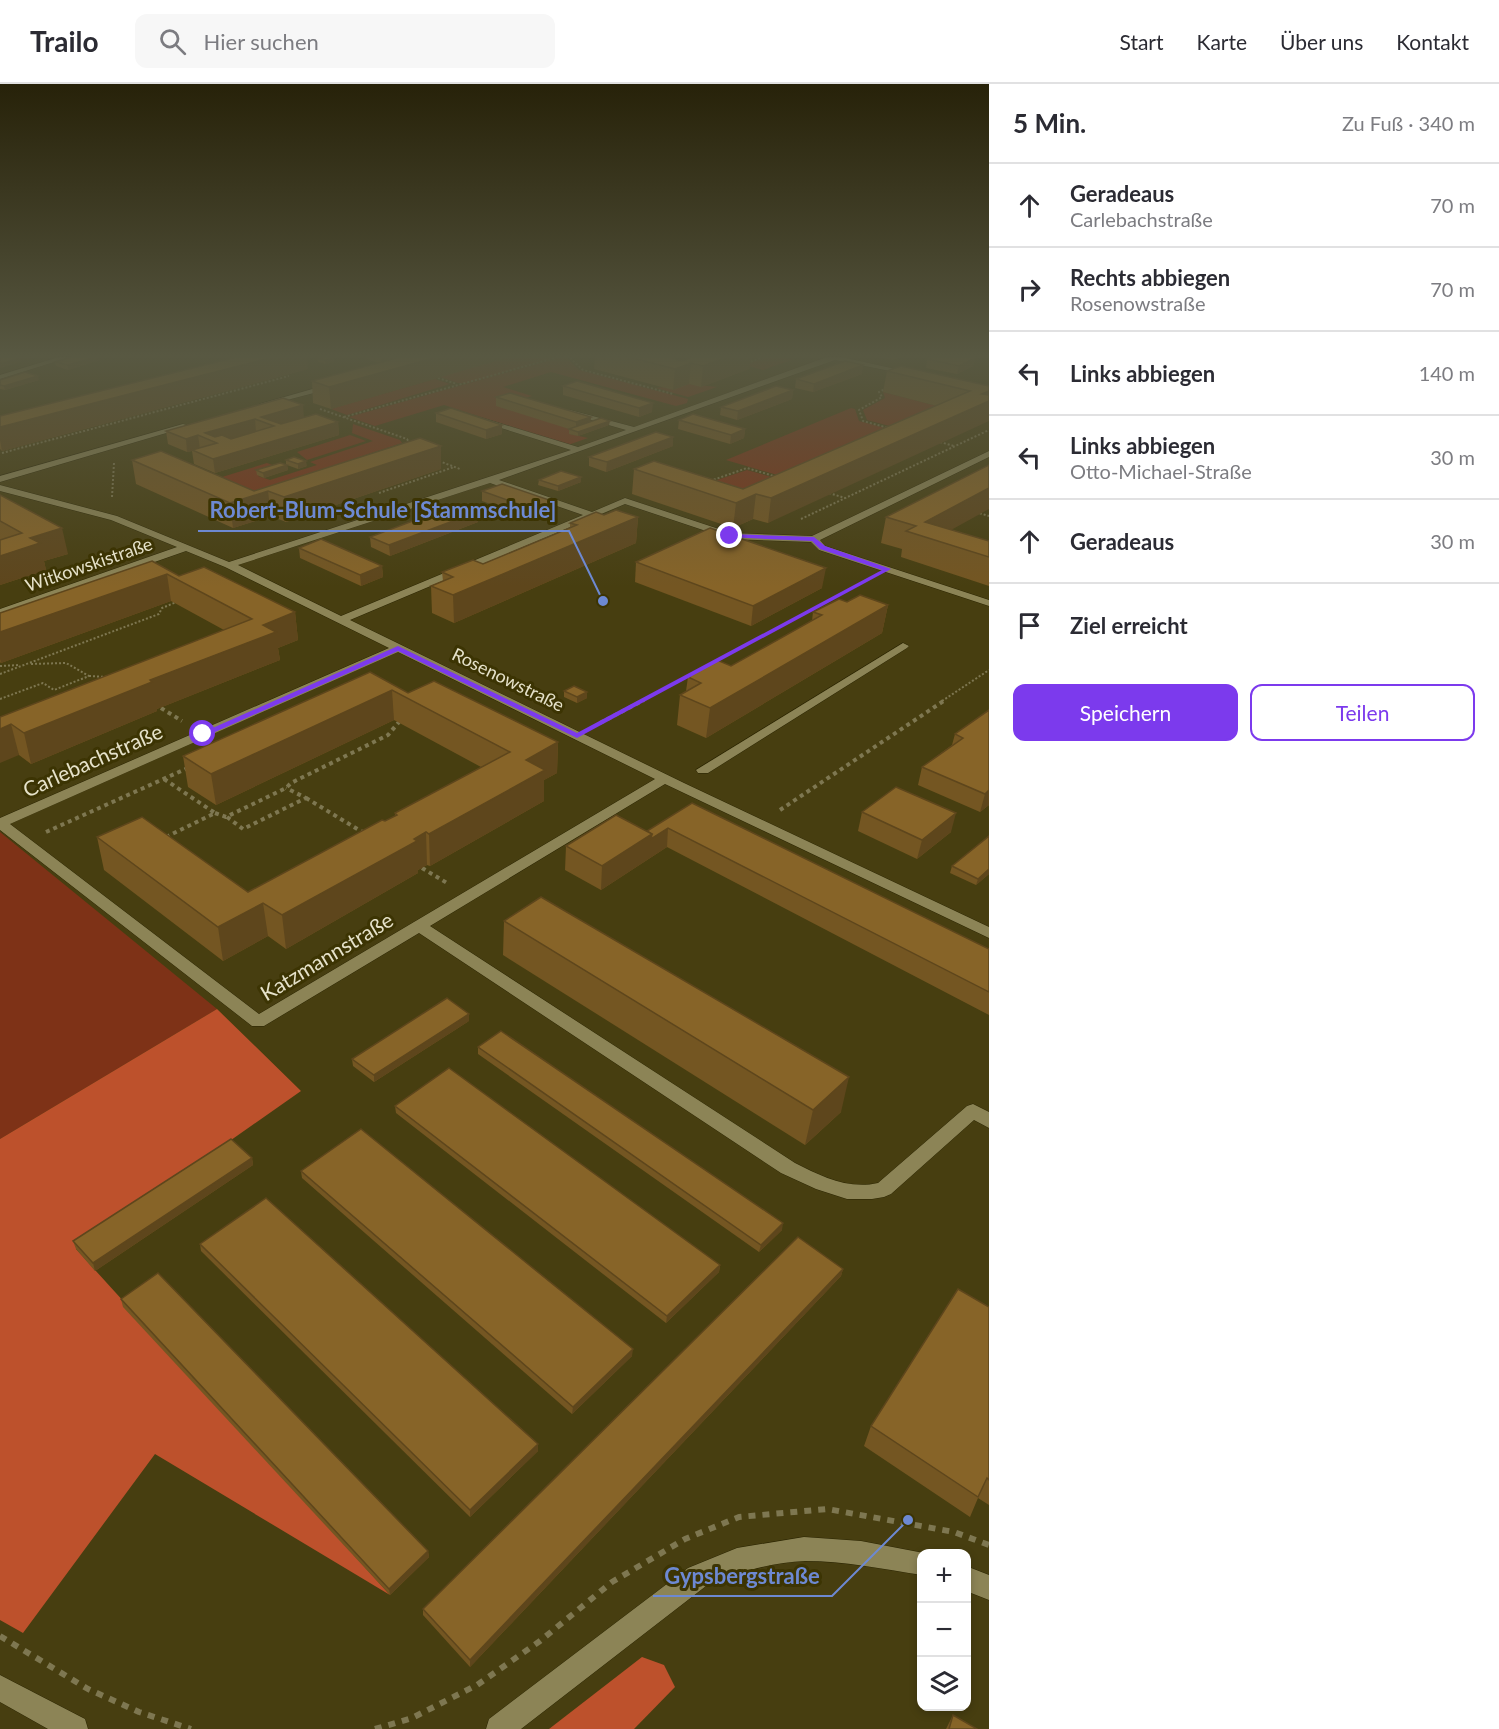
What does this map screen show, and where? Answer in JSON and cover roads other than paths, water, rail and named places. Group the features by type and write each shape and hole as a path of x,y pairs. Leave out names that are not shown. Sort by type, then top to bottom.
{"street":[{"path":"0,479 158,434"},
{"path":"528,434 579,450"},
{"path":"230,565 491,480 624,434"},
{"path":"341,620 625,501 730,536 814,539 989,454"},
{"path":"491,480 592,515"},
{"name":"Rosenowstraße","path":"0,488 114,518 230,565 577,736 989,933"},
{"path":"814,539 822,548 989,603"},
{"name":"Witkowskistraße","path":"0,613 188,548"},
{"path":"703,770 903,646"},
{"name":"Carlebachstraße","path":"0,823 398,648"},
{"name":"Katzmannstraße","path":"0,823 258,1022 665,778"},
{"path":"420,926 788,1168 822,1185 868,1194 884,1189 973,1112 989,1120"},
{"path":"499,1729 697,1577 737,1560 804,1549 861,1553 917,1562"},
{"path":"971,1580 989,1588"},
{"path":"0,1688 75,1729"}],"place":[{"name":"Robert-Blum-Schule [Stammschule]","path":"603,601"},
{"name":"Gypsbergstraße","path":"908,1520"}]}
